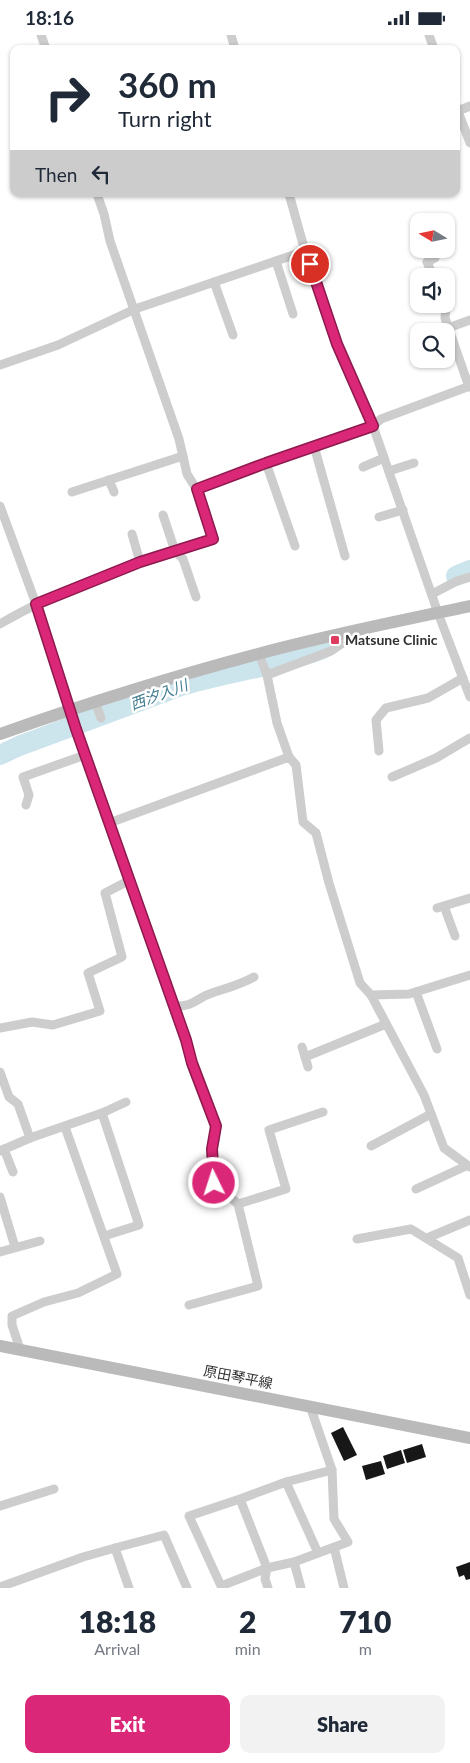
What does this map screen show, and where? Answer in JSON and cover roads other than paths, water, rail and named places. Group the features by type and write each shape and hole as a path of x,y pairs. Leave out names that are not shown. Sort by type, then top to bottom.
{"street":[{"path":"460,116 470,143"},
{"path":"0,624 36,604 140,562 213,539 197,489 187,474 179,439 110,241 98,197"},
{"path":"290,197 305,251 337,344 373,426 438,613 470,697"},
{"path":"0,365 58,345 135,309 305,251"},
{"path":"429,268 427,262 435,258"},
{"path":"276,261 293,314"},
{"path":"214,282 234,335"},
{"path":"455,325 470,320"},
{"path":"197,489 373,426 381,419 470,387 455,347"},
{"path":"314,446 345,557"},
{"path":"72,492 183,456"},
{"path":"362,467 384,458"},
{"path":"266,463 295,546"},
{"path":"389,471 414,463"},
{"path":"110,480 114,491"},
{"path":"0,506 36,604 85,755 174,1006 192,1063 216,1126 212,1149 214,1183 238,1204 258,1286 189,1305"},
{"path":"379,517 403,510"},
{"path":"163,515 175,551 183,559 196,597"},
{"path":"132,534 140,562"},
{"path":"432,594 457,581 470,577"},
{"path":"0,733 73,719 260,657 362,629 470,606"},
{"path":"266,673 331,651 362,629"},
{"path":"260,657 266,673 276,723 289,757 296,765 303,822 316,833 329,883 360,983 371,995 424,1095 444,1148 468,1166 416,1189"},
{"path":"379,751 376,720 386,708 428,698 463,678"},
{"path":"392,777 436,758 470,738"},
{"path":"26,805 29,795 23,777 85,755"},
{"path":"109,823 289,757"},
{"path":"0,1028 32,1022 53,1025 100,1011 88,973 122,957 106,893 130,880"},
{"path":"455,936 441,907 470,898"},
{"path":"371,995 409,994 470,975"},
{"path":"174,1006 186,1007 210,993 241,985 254,977"},
{"path":"416,992 437,1049"},
{"path":"305,1057 386,1024"},
{"path":"302,1047 308,1067"},
{"path":"0,1072 9,1097 18,1104 30,1138"},
{"path":"0,1100 9,1097"},
{"path":"13,1172 2,1150 30,1138 102,1113 126,1101"},
{"path":"238,1204 286,1189 269,1130 323,1111"},
{"path":"102,1113 138,1225 104,1236"},
{"path":"371,1146 431,1114"},
{"path":"20,1349 12,1325 12,1316 44,1302 78,1293 117,1274 65,1127"},
{"path":"0,1197 15,1247"},
{"path":"427,1238 470,1220"},
{"path":"357,1239 411,1229 458,1258 470,1295"},
{"path":"0,1252 40,1241"},
{"name":"原田琴平線","path":"0,1345 470,1438"},
{"path":"310,1406 332,1470 334,1519 348,1542 294,1562 267,1568 219,1587 190,1516 286,1482 332,1470"},
{"path":"286,1482 318,1553"},
{"path":"0,1506 54,1489"},
{"path":"240,1499 267,1568 265,1579 268,1588"},
{"path":"0,1587 83,1557 164,1535 187,1588"},
{"path":"334,1547 344,1588"},
{"path":"115,1548 129,1588"},
{"path":"294,1562 301,1588"}],"waterway":[{"name":"西汐入川","path":"456,576 470,570"},
{"name":"西汐入川","path":"0,755 19,746 178,687 287,660 323,649"}],"place":[{"name":"Matsune Clinic","path":"335,640"}]}
